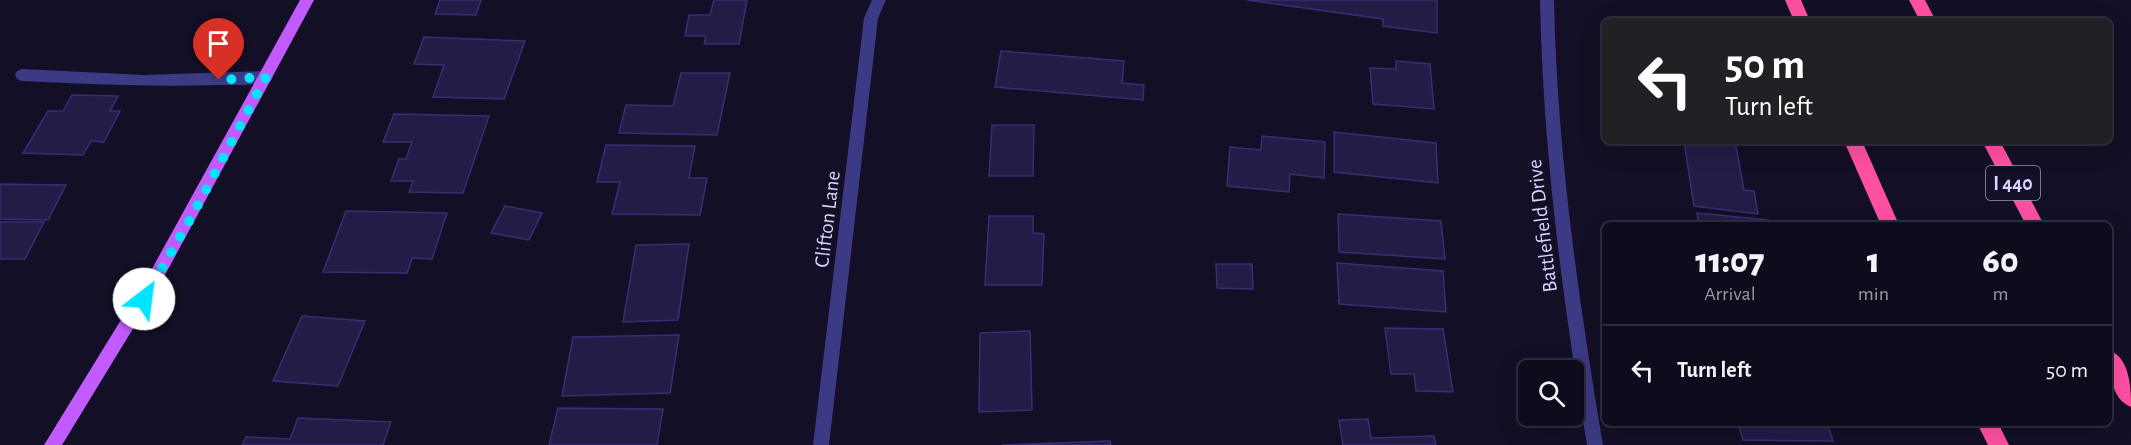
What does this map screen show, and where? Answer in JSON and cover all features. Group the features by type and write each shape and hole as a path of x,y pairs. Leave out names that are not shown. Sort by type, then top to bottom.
{"highway":[{"path":"1792,0 1801,18"},
{"path":"1917,0 1926,18"},
{"path":"1854,144 1889,222"},
{"name":"I 440","path":"1993,144 2033,222"},
{"path":"2112,364 2131,398"},
{"path":"1989,426 1999,445"}],"main road":[{"path":"52,445 108,360 156,278 307,0"}],"street":[{"name":"Clifton Lane","path":"821,445 871,18 879,0"},
{"name":"Battlefield Drive","path":"1547,0 1547,60 1558,193 1570,288 1595,445"},
{"path":"22,75 120,81 266,77"}],"building":[{"path":"440,0 481,0 476,15 435,14"},
{"path":"714,0 747,0 739,44 704,44 706,36 685,36 689,15 710,15"},
{"path":"1247,0 1437,0 1437,33 1383,26 1383,19"},
{"path":"424,37 525,41 504,99 433,97 444,65 414,64"},
{"path":"1001,51 1124,61 1122,83 1144,85 1143,100 995,87"},
{"path":"1396,61 1430,64 1434,109 1373,104 1370,68 1396,69"},
{"path":"681,73 730,73 717,135 619,133 626,105 673,106"},
{"path":"72,95 118,96 110,111 120,111 104,142 91,141 83,155 23,153 48,111 63,111"},
{"path":"394,114 489,116 463,193 409,192 413,181 391,181 399,159 406,159 412,142 383,142"},
{"path":"992,125 1034,125 1033,176 989,176"},
{"path":"1334,132 1436,143 1438,183 1334,172"},
{"path":"1262,136 1325,142 1324,178 1290,174 1289,192 1227,186 1230,147 1261,150"},
{"path":"1684,144 1736,144 1744,190 1754,191 1758,214 1694,206"},
{"path":"606,145 695,146 689,178 707,178 700,215 612,214 620,182 597,182"},
{"path":"0,184 66,185 48,220 0,219"},
{"path":"505,206 542,213 529,240 491,233"},
{"path":"346,211 447,213 432,259 412,258 407,273 323,272"},
{"path":"1697,213 1768,220 1768,222 1698,222"},
{"path":"1338,214 1441,221 1445,259 1339,252"},
{"path":"989,216 1033,216 1033,233 1044,234 1042,285 985,285"},
{"path":"0,222 44,222 25,259 0,259"},
{"path":"689,244 678,320 623,322 636,245"},
{"path":"1337,263 1443,271 1446,312 1339,304"},
{"path":"1216,264 1252,264 1253,289 1217,288"},
{"path":"302,316 365,321 338,386 273,381"},
{"path":"1385,328 1443,329 1453,392 1416,391 1414,374 1391,374"},
{"path":"1030,331 1032,410 979,412 980,333"},
{"path":"679,335 670,393 562,396 573,337"},
{"path":"558,408 663,409 657,445 549,445"},
{"path":"298,418 391,422 383,445 242,445 246,437 290,439"},
{"path":"1368,419 1371,438 1434,436 1436,445 1343,445 1339,420"},
{"path":"1739,426 1828,426 1833,441 1743,440"},
{"path":"1110,441 1111,445 1002,445"}],"route":[{"path":"144,299 192,216 266,77 219,80"}]}
